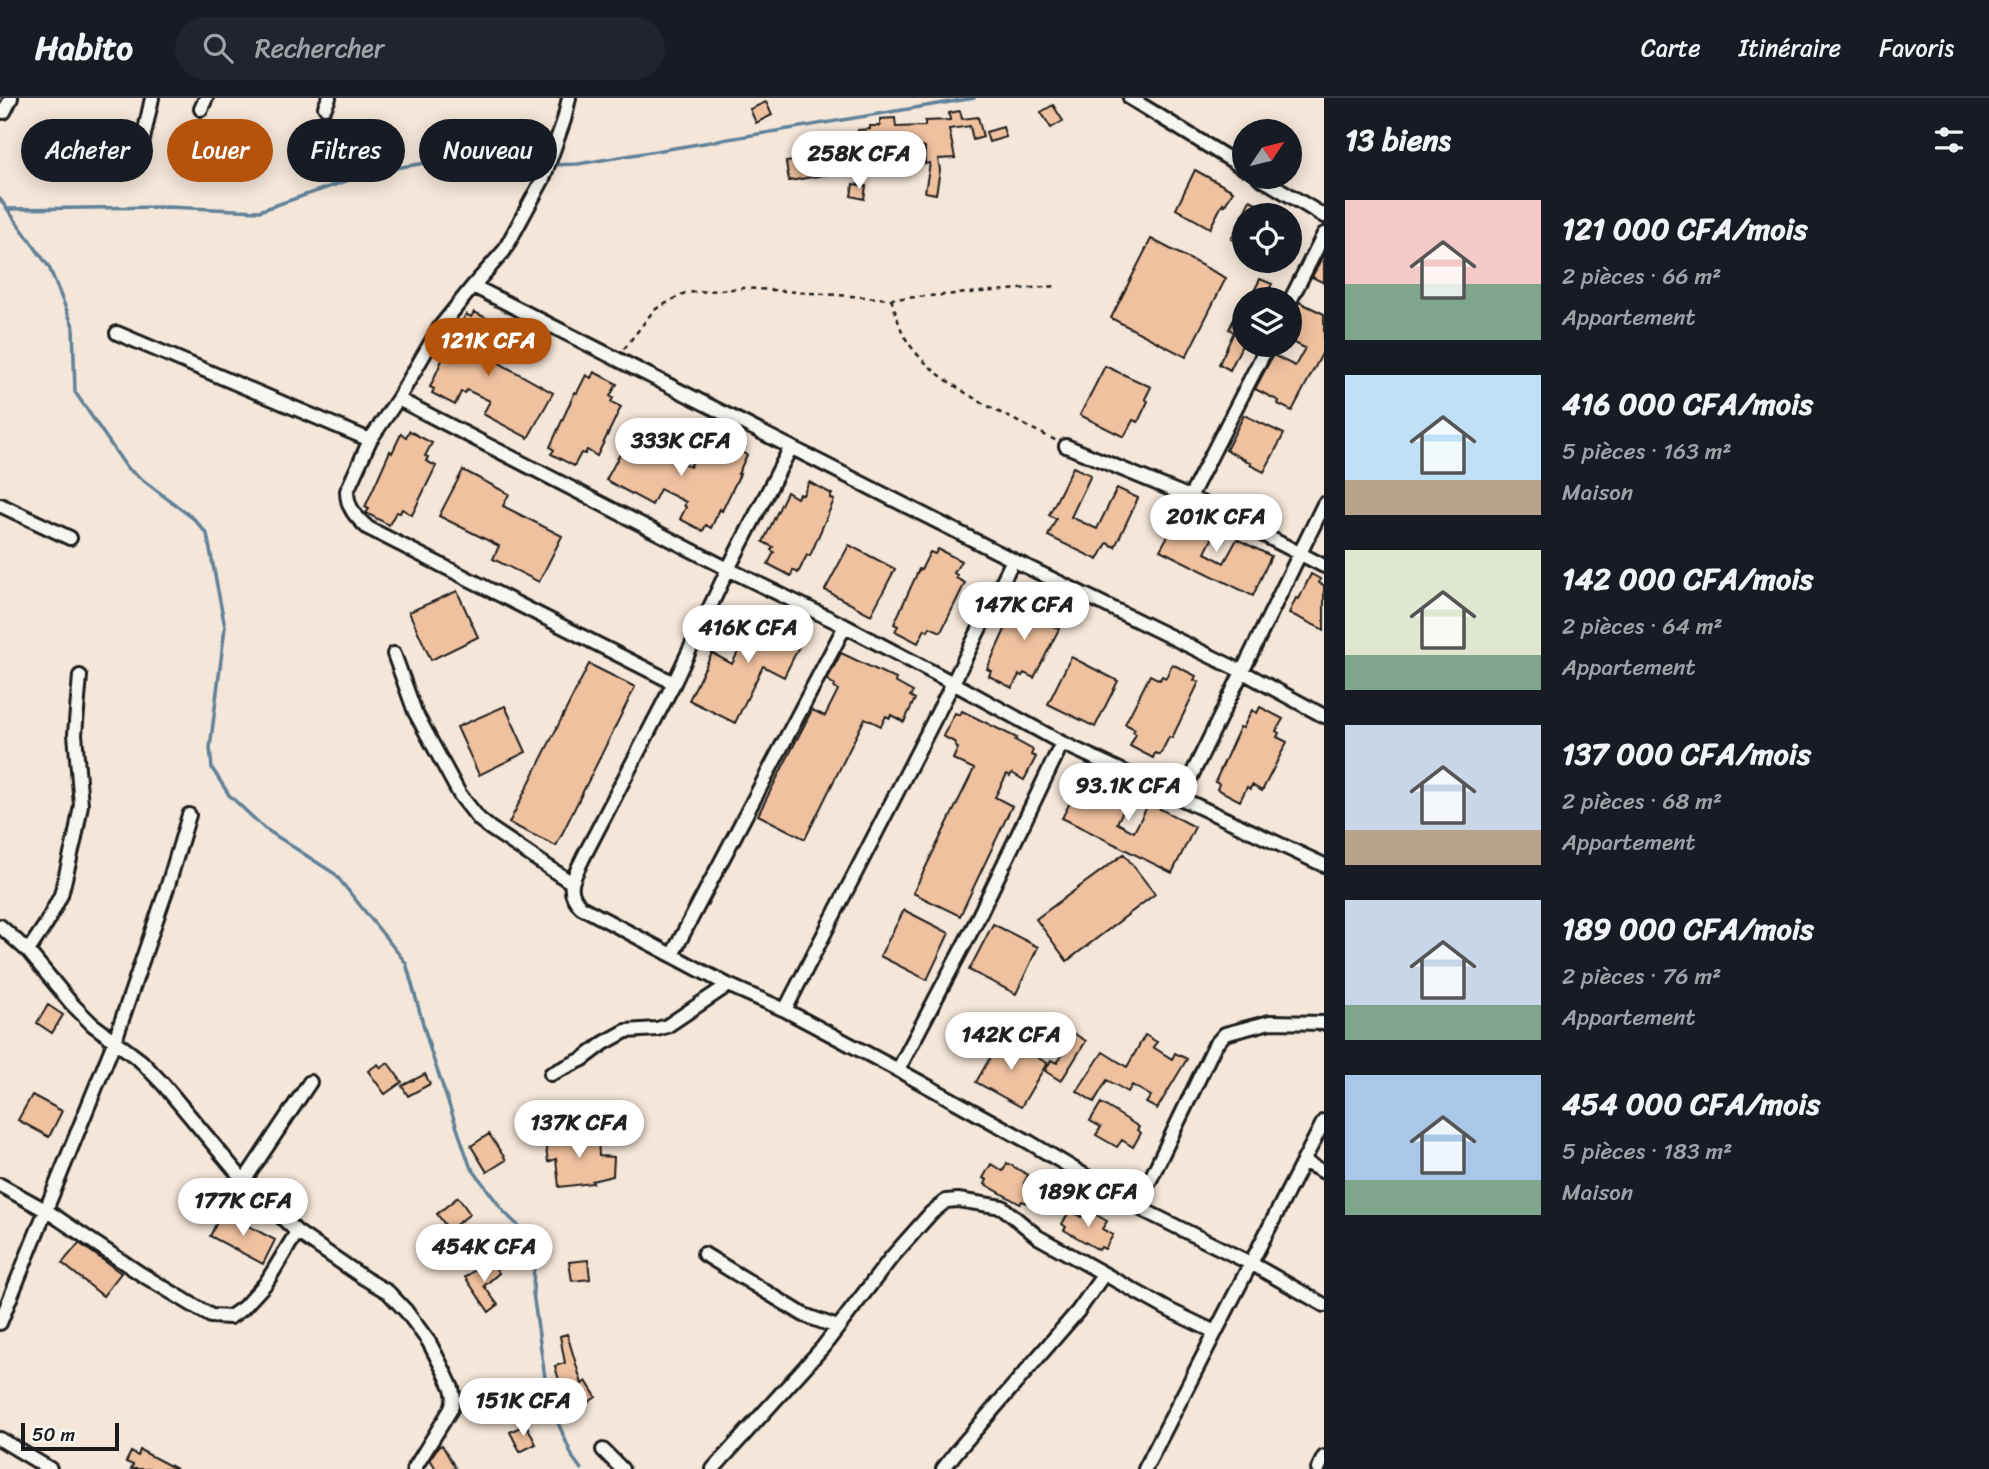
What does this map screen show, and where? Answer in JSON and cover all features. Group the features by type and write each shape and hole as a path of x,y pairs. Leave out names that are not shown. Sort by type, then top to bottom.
{"street":[{"path":"4,112 11,98"},
{"path":"147,119 152,98"},
{"path":"569,98 543,179 504,251 440,327 398,399 370,440 347,491 347,500 352,513 368,528 674,682"},
{"path":"1130,98 1232,161"},
{"path":"1279,189 1324,216"},
{"path":"1297,287 1324,234"},
{"path":"473,286 1013,560 1241,671 1324,716"},
{"path":"117,333 370,440"},
{"path":"1190,497 1262,357"},
{"path":"398,399 728,569 845,626 1062,743 1324,865"},
{"path":"1066,446 1190,497 1324,566"},
{"path":"791,447 584,856 572,883 571,892 575,901 581,907 728,985 785,1010 898,1070 1029,1142 1137,1207 1252,1264 1324,1305"},
{"path":"1181,797 1324,504"},
{"path":"0,505 70,538"},
{"path":"785,1010 1013,560"},
{"path":"672,955 845,626"},
{"path":"394,654 415,712 460,795 484,823 572,883"},
{"path":"28,951 61,895 75,838 81,806 75,734 80,676"},
{"path":"898,1070 975,924 1062,743"},
{"path":"0,1323 115,1040 189,816"},
{"path":"0,926 28,951 92,1024 141,1060 244,1181 297,1232 388,1292 406,1311 429,1342 452,1388 454,1398 451,1409 414,1469"},
{"path":"551,1074 583,1059 626,1031 667,1027 728,985"},
{"path":"1137,1207 1215,1045 1226,1034 1270,1022 1324,1023"},
{"path":"244,1181 310,1082"},
{"path":"1145,1469 1324,1121"},
{"path":"1303,1161 1324,1172"},
{"path":"0,1185 47,1211 141,1274 211,1316 230,1317 243,1308 266,1283 297,1232"},
{"path":"713,1469 823,1347 891,1258 931,1213 946,1201 958,1200 1002,1207 1038,1237 1169,1310 1215,1332"},
{"path":"704,1254 804,1315 837,1327"},
{"path":"943,1469 1078,1311 1104,1274"},
{"path":"0,1439 50,1469"},
{"path":"603,1450 622,1469"},
{"path":"1318,1469 1324,1457"}],"path":[{"path":"617,359 654,310 685,293 744,288 891,299 1058,286"},
{"path":"891,299 906,338 923,361 947,381 1066,446"}],"building":[{"path":"766,102 772,115 756,123 750,109"},
{"path":"1053,105 1063,121 1051,128 1041,112"},
{"path":"960,111 962,119 978,117 983,137 973,140 970,126 949,129 955,158 938,159 940,170 936,194 925,192 930,163 925,164 925,147 888,148 889,158 877,159 876,145 870,145 870,140 858,140 858,130 880,126 880,119 895,118 896,127 925,126 925,121 950,120 949,113"},
{"path":"1003,127 1006,137 989,142 986,132"},
{"path":"825,149 830,174 789,181 786,162 807,159 806,152"},
{"path":"1195,170 1233,191 1225,205 1223,203 1210,228 1176,209"},
{"path":"853,184 866,186 864,199 851,196"},
{"path":"1151,239 1226,278 1186,357 1111,318"},
{"path":"1324,253 1324,283 1312,277"},
{"path":"1260,279 1272,284 1270,287 1256,287"},
{"path":"1302,303 1324,314 1324,350 1292,411 1255,389 1272,357 1295,366 1305,348 1302,347"},
{"path":"474,312 497,323 491,336 492,341 502,346 494,360 553,393 528,438 483,414 490,401 467,390 465,393 461,392 455,405 432,393 434,389 430,387 455,331 457,332 466,314 471,317"},
{"path":"1232,336 1232,357 1236,357 1230,370 1219,364"},
{"path":"1105,366 1151,387 1138,422 1133,420 1124,437 1080,415"},
{"path":"594,372 617,384 610,396 613,398 611,402 621,407 597,456 587,450 585,454 581,453 574,466 551,454 554,450 550,447 575,392 577,393 586,375 591,378"},
{"path":"1244,415 1284,434 1264,472 1226,450"},
{"path":"409,431 432,443 425,456 428,457 426,461 436,466 412,515 402,509 400,513 396,512 389,525 366,513 369,509 365,507 390,451 392,453 401,434 406,437"},
{"path":"630,435 690,467 700,447 710,452 712,448 715,450 722,437 745,448 743,453 747,455 740,474 711,528 706,525 703,531 680,519 686,502 660,489 652,505 606,480"},
{"path":"1073,467 1091,475 1071,517 1097,529 1117,488 1138,498 1115,547 1107,543 1098,560 1048,536 1056,519 1049,515"},
{"path":"463,470 509,494 503,506 562,536 539,582 493,559 499,546 439,516"},
{"path":"809,482 832,494 830,498 834,500 810,556 807,555 798,573 793,570 791,576 768,564 774,552 771,550 773,547 763,542 787,492 797,498 799,494 803,495"},
{"path":"1182,511 1217,529 1205,553 1224,563 1237,539 1271,556 1253,596 1160,550"},
{"path":"849,545 895,569 871,615 825,590"},
{"path":"938,549 961,561 954,573 956,578 965,583 941,632 930,627 928,631 925,629 918,643 895,631 898,626 894,624 919,569 921,570 930,552 935,554"},
{"path":"1311,574 1324,585 1324,630 1289,613"},
{"path":"457,591 478,637 431,660 409,612"},
{"path":"1032,595 1054,606 1048,619 1051,620 1049,624 1059,629 1034,678 1024,673 1019,675 1012,688 989,676 991,671 987,669 1012,614 1015,615 1024,597 1029,600"},
{"path":"761,607 807,630 784,677 763,666 735,723 689,700 712,653 732,664"},
{"path":"841,653 896,679 895,682 913,692 910,696 915,699 904,722 891,715 890,718 886,716 881,726 865,718 805,839 758,815 812,710 825,716 838,690 827,680"},
{"path":"1071,657 1118,681 1095,727 1048,704"},
{"path":"589,664 635,687 556,846 509,823"},
{"path":"1172,664 1196,676 1194,680 1199,682 1172,738 1169,737 1160,755 1155,753 1153,758 1130,746 1136,734 1133,732 1135,729 1125,724 1150,675 1160,680 1162,676 1166,678"},
{"path":"505,706 526,752 479,775 457,727"},
{"path":"1260,707 1283,719 1276,731 1279,733 1277,737 1287,742 1262,791 1252,785 1250,789 1247,787 1240,801 1217,789 1219,784 1215,782 1240,727 1243,728 1252,710 1257,713"},
{"path":"962,711 1017,738 1015,740 1033,750 1031,755 1036,757 1024,780 1012,773 1010,776 1007,774 995,797 1012,806 960,916 913,893 974,769 953,759 958,748 956,743 943,736 955,713 960,715"},
{"path":"1086,772 1131,795 1117,823 1134,832 1149,803 1195,827 1172,873 1062,818"},
{"path":"1124,854 1155,894 1067,961 1036,919"},
{"path":"904,910 949,933 927,980 880,956"},
{"path":"993,924 1038,947 1016,994 969,970"},
{"path":"48,1005 63,1015 52,1033 37,1023"},
{"path":"1070,1031 1086,1041 1061,1081 1045,1071 1051,1060 1057,1063 1069,1045 1063,1042"},
{"path":"1145,1035 1157,1042 1153,1047 1172,1059 1175,1053 1187,1059 1157,1109 1146,1103 1151,1096 1132,1085 1128,1092 1107,1080 1094,1102 1077,1091 1103,1052 1127,1067"},
{"path":"1002,1037 1047,1063 1021,1107 976,1082"},
{"path":"388,1063 402,1082 385,1094 368,1071 378,1064 381,1068"},
{"path":"425,1074 430,1084 408,1096 402,1086"},
{"path":"32,1095 62,1111 49,1137 18,1120"},
{"path":"1101,1103 1139,1127 1137,1130 1141,1133 1133,1147 1122,1140 1117,1147 1096,1135 1101,1127 1090,1121"},
{"path":"489,1134 506,1160 487,1172 471,1146"},
{"path":"568,1136 598,1136 599,1156 614,1157 613,1176 592,1181 593,1183 559,1187 556,1159 548,1162 545,1141"},
{"path":"1007,1163 1028,1175 1024,1183 1035,1189 1027,1203 1022,1201 1020,1204 985,1184 987,1180 983,1178 991,1164 1003,1171"},
{"path":"458,1197 470,1214 449,1230 437,1214"},
{"path":"1086,1209 1107,1221 1102,1229 1113,1235 1105,1249 1101,1247 1099,1250 1064,1230 1066,1227 1062,1224 1070,1210 1081,1217"},
{"path":"222,1212 275,1240 263,1264 210,1236"},
{"path":"79,1243 121,1273 103,1296 62,1263"},
{"path":"489,1260 499,1273 484,1286 498,1305 489,1312 465,1277"},
{"path":"588,1260 590,1279 572,1281 569,1262"},
{"path":"567,1334 582,1384 586,1381 596,1397 580,1408 564,1383 560,1384 555,1366 565,1363 560,1336"},
{"path":"526,1424 536,1444 520,1452 510,1432"},
{"path":"442,1445 456,1469 436,1469 430,1459"},
{"path":"140,1450 176,1469 131,1469 133,1465 126,1462 131,1452 138,1456"}],"waterway":[{"path":"557,165 578,164 974,98"},
{"path":"7,209 167,207 259,211 372,172 419,164"},
{"path":"0,199 49,267 73,326 75,392 127,468 194,519 207,534 225,627 210,748 212,768 229,795 264,828 335,874 406,963 431,1052 470,1166 504,1212 530,1237 534,1260 533,1293 548,1399 573,1458 581,1469"}]}
